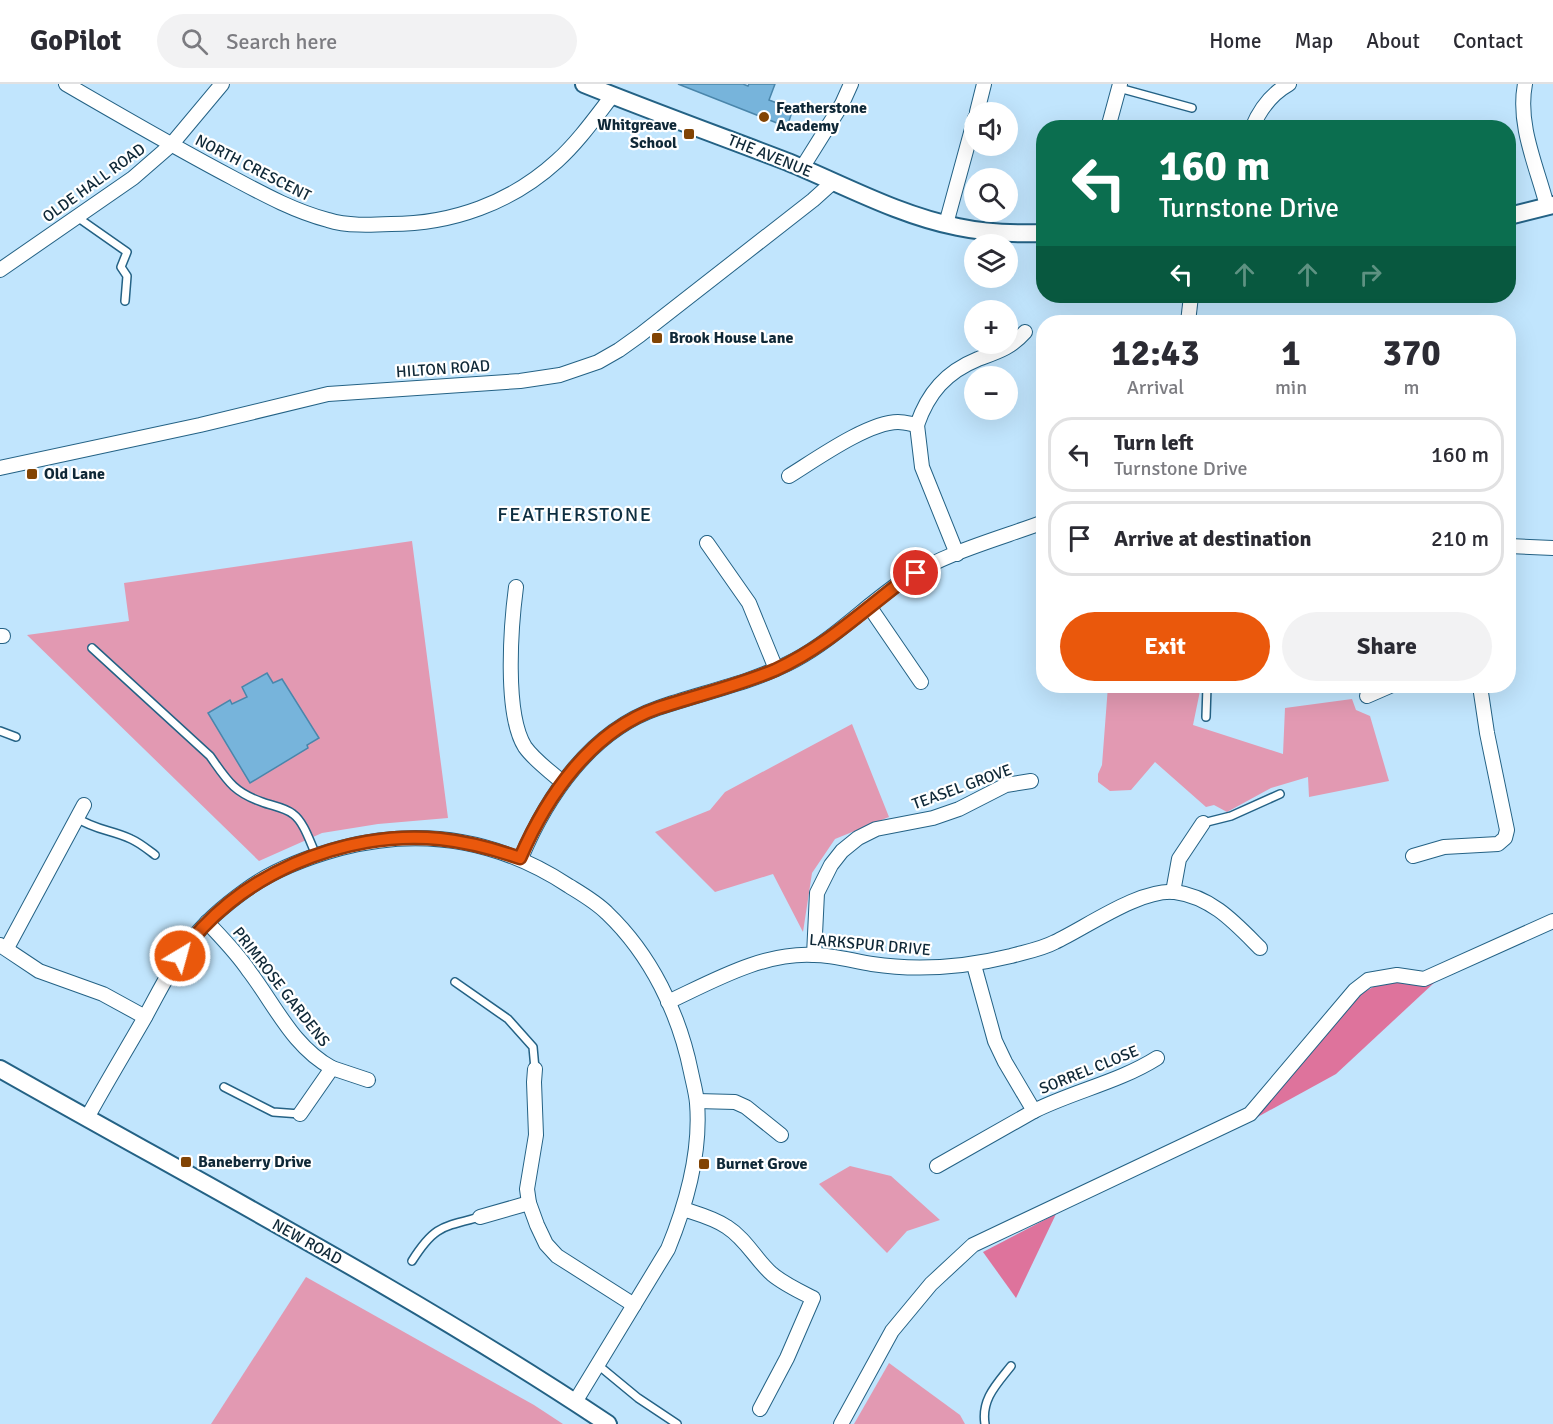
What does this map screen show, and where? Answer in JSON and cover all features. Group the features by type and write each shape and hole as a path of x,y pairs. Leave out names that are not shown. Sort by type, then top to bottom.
{"street":[{"name":"NORTH CRESCENT","path":"66,84 171,145 303,213 330,221 378,225 440,221 480,208 531,182 557,161 582,135 612,96"},
{"name":"OLDE HALL ROAD","path":"0,270 132,178 171,145 222,84"},
{"name":"THE AVENUE","path":"584,84 802,168 885,204 951,226 1015,234 1036,233"},
{"path":"802,168 842,104 851,84"},
{"path":"980,102 984,84"},
{"path":"1256,120 1270,97 1289,84"},
{"path":"1516,214 1550,206 1523,118 1522,101 1525,84"},
{"path":"1110,120 1119,86"},
{"path":"951,226 967,156"},
{"name":"HILTON ROAD","path":"0,468 200,425 328,394 520,381 578,370 598,362 626,345 833,182"},
{"path":"957,554 922,467 917,425 922,410 936,387 947,376 959,368 1001,352 1015,343 1025,332"},
{"path":"789,476 854,437 882,425 897,422 917,425"},
{"path":"520,858 532,831 562,782 596,746 630,721 656,708 744,682 776,669 817,647 905,579 957,554 1036,525"},
{"path":"707,543 749,603 776,669"},
{"path":"1516,546 1553,548"},
{"path":"516,587 510,648 515,717 524,746 562,782"},
{"path":"869,606 921,682"},
{"path":"1367,696 1374,693"},
{"path":"1413,856 1444,847 1498,844 1505,838 1507,830 1481,693"},
{"name":"TEASEL GROVE","path":"814,954 817,893 831,865 858,837 876,829 933,818 1006,785 1031,781"},
{"path":"84,804 4,946 39,971 103,994 145,1017"},
{"path":"1173,892 1179,859 1203,823"},
{"path":"87,1118 112,1070 188,943 207,922 246,889 265,878 316,855 368,841 428,838 467,843 520,858 552,874 606,912 639,950 679,1026 688,1053 697,1101 698,1134 683,1209 668,1249 575,1402"},
{"name":"LARKSPUR DRIVE","path":"668,1002 748,966 792,956 814,954 897,967 974,965 1052,944 1137,899 1173,892 1216,906 1260,948"},
{"path":"841,1424 892,1331 931,1284 973,1245 1250,1114 1355,990 1368,980 1397,975 1424,979 1553,921"},
{"name":"PRIMROSE GARDENS","path":"207,922 250,972 303,1046 318,1061 368,1080"},
{"name":"SORREL CLOSE","path":"974,965 995,1041 1034,1111"},
{"name":"SORREL CLOSE","path":"937,1166 1034,1111 1059,1099 1137,1070 1157,1058"},
{"name":"PRIMROSE GARDENS","path":"300,1114 332,1068"},
{"name":"NEW ROAD","path":"0,1069 421,1307 608,1424"},
{"path":"535,1069 536,1135 527,1189 546,1244 557,1256 634,1305"},
{"path":"697,1101 735,1102 746,1107 781,1135"},
{"path":"480,1217 530,1203"},
{"path":"683,1209 726,1226 739,1236 772,1274 813,1298 787,1358 760,1409"}],"lane":[{"path":"1119,86 1192,108"},
{"path":"77,217 128,252 121,267 127,276 125,301"},
{"path":"92,648 210,756 233,788 249,797 294,814 301,823 316,855"},
{"path":"1206,717 1207,693"},
{"path":"0,731 16,737"},
{"path":"1203,823 1231,816 1280,794"},
{"path":"77,818 91,828 106,830 133,840 155,855"},
{"path":"455,982 508,1018 533,1047 535,1069"},
{"path":"224,1087 273,1112 300,1114"},
{"path":"412,1261 426,1240 439,1229 480,1217"},
{"path":"598,1365 638,1398 677,1424"},
{"path":"985,1424 983,1413 987,1397 1011,1366"}],"shaded area":[{"path":"412,541 448,818 378,824 322,833 259,861 27,635 129,621 124,583"},
{"path":"1107,693 1200,693 1193,725 1283,754 1285,708 1352,699 1356,710 1370,716 1389,781 1309,797 1308,777 1271,788 1227,812 1214,805 1206,807 1155,762 1131,790 1110,791 1098,782 1098,774 1102,765"},
{"path":"852,724 889,817 835,839 812,873 803,932 773,874 715,892 655,832 710,810 725,792"},
{"path":"1397,980 1435,982 1336,1074 1254,1119 1361,994 1380,983"},
{"path":"850,1166 891,1176 940,1220 907,1231 887,1253 819,1184"},
{"path":"1056,1214 1016,1298 983,1252"},
{"path":"306,1277 534,1405 563,1424 211,1424"},
{"path":"889,1363 960,1415 965,1424 854,1424"}],"building":[{"path":"678,84 743,84 748,86 749,84 775,84 769,100 793,109 787,127"},
{"path":"267,673 273,683 282,679 319,738 307,745 308,748 250,783 208,713 230,700 232,704 247,697 242,687"}],"place":[{"name":"Featherstone Academy","path":"764,117"},
{"name":"Whitgreave School","path":"689,134"},
{"name":"Brook House Lane","path":"657,338"},
{"name":"Old Lane","path":"32,474"},
{"name":"Baneberry Drive","path":"186,1162"},
{"name":"Burnet Grove","path":"704,1164"}],"district":[{"name":"FEATHERSTONE","path":"575,514"}],"route":[{"path":"180,956 188,943 207,922 246,889 316,855 368,841 439,838 494,849 520,858 532,831 562,782 579,762 610,734 656,708 744,682 795,660 817,647 916,573"}]}
